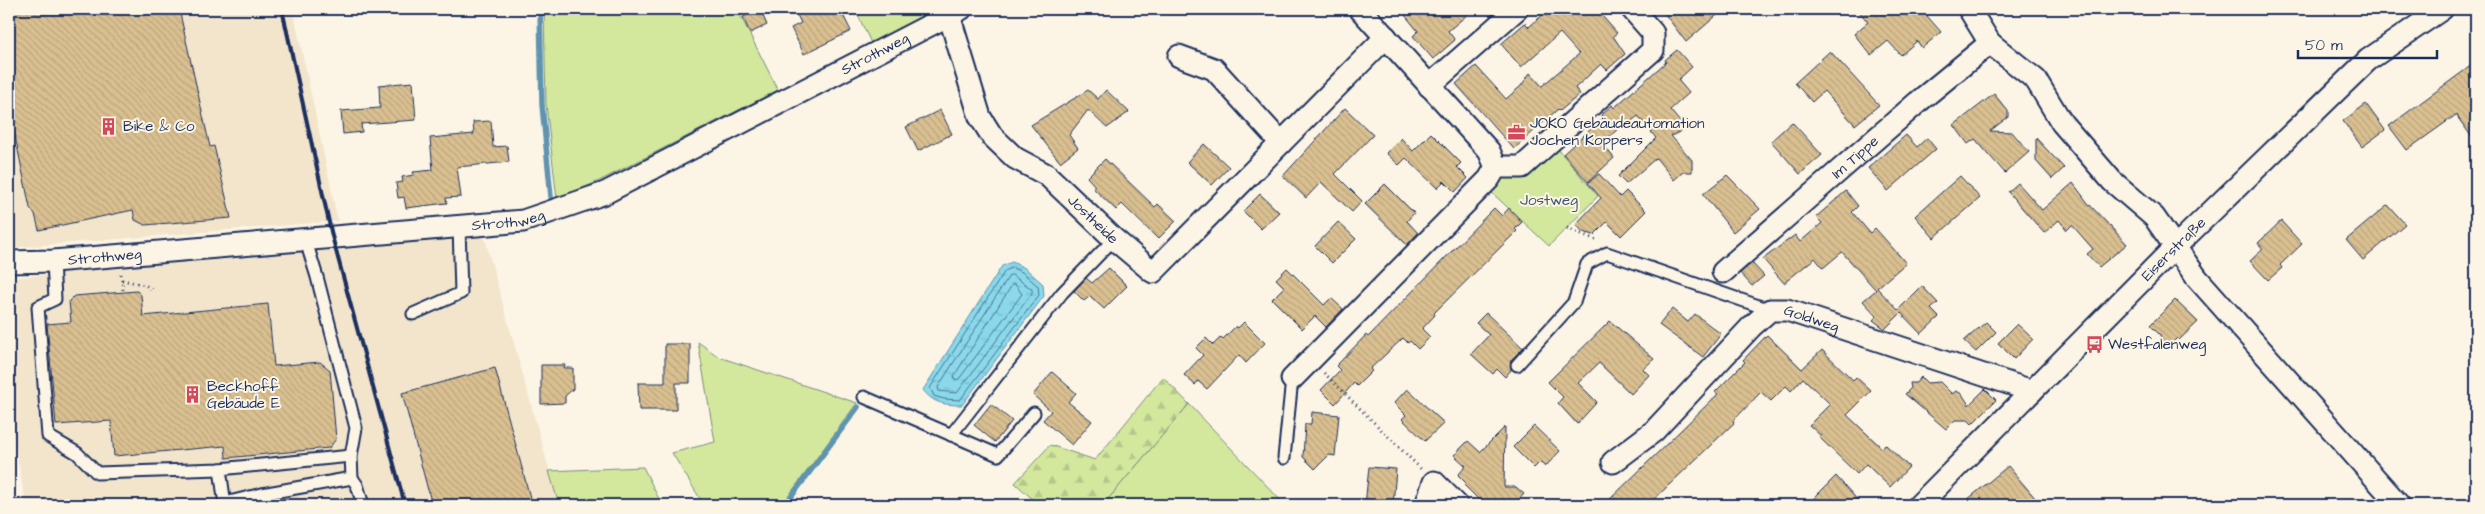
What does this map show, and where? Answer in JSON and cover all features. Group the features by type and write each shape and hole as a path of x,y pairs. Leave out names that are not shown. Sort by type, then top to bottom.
{"street":[{"path":"1360,9 1489,151 1496,167"},
{"path":"1429,86 1517,9"},
{"path":"1496,167 1522,167 1653,50 1653,33 1632,9"},
{"path":"1969,9 1990,43 2036,80 2062,123 2112,182 2154,217 2197,278 2399,505"},
{"name":"Eiserstraße","path":"1919,505 2175,247 2368,60 2442,9"},
{"name":"Jostheide","path":"955,12 980,118 992,136 1015,158 1047,175 1114,239 1153,272 1386,37"},
{"name":"Strothweg","path":"9,262 53,261 305,238 523,221 605,193 955,12"},
{"name":"Im Tippe","path":"1723,272 1918,102 1990,43"},
{"path":"1179,56 1214,69 1281,143"},
{"path":"1292,379 1489,179 1496,167"},
{"name":"Goldweg","path":"1613,462 1654,431 1752,326 1770,310 1787,310 2032,391"},
{"path":"1426,505 1434,482 1457,505"}],"lane":[{"path":"413,314 461,293 459,226"},
{"path":"305,238 356,428 351,456 352,478 357,485 363,505"},
{"path":"951,434 1062,293 1114,239"},
{"path":"1517,365 1574,302 1587,264 1607,254 1770,310"},
{"path":"53,261 55,299 38,307 48,436 77,453 97,473 220,469 351,456"},
{"path":"1284,458 1292,379"},
{"path":"864,397 998,455 1034,413"},
{"path":"220,469 225,504 278,490 352,478"}],"path":[{"path":"122,280 145,285 154,291"},
{"path":"1311,360 1434,482"}],"shaded area":[{"path":"9,9 293,9 338,221 9,248"},
{"path":"484,236 559,505 26,505 9,412 9,278 347,244"}],"green space":[{"path":"544,9 737,9 778,90 597,182 557,199 546,105"},
{"path":"855,9 942,9 871,43"},
{"name":"Jostweg","path":"1557,148 1598,196 1549,246 1490,191 1504,177"},
{"path":"698,342 719,357 857,403 782,505 704,505 672,453 715,442"},
{"path":"1163,377 1189,404 1103,505 1039,505 1015,483 1050,445 1095,460"},
{"path":"1189,404 1285,505 1103,505"},
{"path":"643,467 662,505 559,505 549,471"}],"water":[{"path":"1012,262 1025,268 1043,284 1044,296 962,405 945,404 936,401 923,390 1002,266"}],"building":[{"name":"Bike & Co","path":"9,9 179,9 210,147 214,146 231,218 145,225 135,220 133,210 39,230 35,214 30,208 9,107"},
{"path":"760,9 767,25 750,33 743,17"},
{"path":"794,9 840,9 851,31 804,54 791,28 801,23"},
{"path":"1400,9 1474,9 1448,31 1455,40 1433,59 1413,36 1418,31"},
{"path":"1549,9 1596,9 1617,33 1613,36 1625,54 1607,70 1601,64 1575,88 1580,94 1560,111 1558,109 1514,149 1456,84 1476,66 1506,99 1521,86 1530,73 1542,86 1579,54 1560,33 1521,67 1501,44 1525,23 1529,27"},
{"path":"1661,9 1724,9 1686,42"},
{"path":"1857,9 1921,9 1941,32 1922,48 1917,41 1901,55 1888,41 1871,55 1854,34 1868,22"},
{"path":"1677,50 1692,67 1678,80 1689,93 1670,110 1686,129 1671,136 1692,160 1692,172 1683,172 1674,180 1656,158 1626,184 1618,176 1656,138 1638,116 1628,124 1626,122 1602,143 1614,158 1588,182 1563,154 1603,118 1601,115 1612,105 1614,108"},
{"path":"1830,51 1879,105 1855,125 1824,91 1812,102 1795,83"},
{"path":"2476,62 2476,143 2456,115 2407,150 2389,126"},
{"path":"413,82 416,120 361,124 362,132 343,134 341,111 380,108 379,85"},
{"path":"1088,90 1098,99 1106,90 1129,112 1107,128 1088,110 1069,135 1078,148 1060,162 1031,125"},
{"path":"1994,94 2008,111 2008,117 1990,131 2012,132 2029,152 2005,173 1975,139 1968,144 1954,125"},
{"path":"2366,104 2385,130 2362,147 2343,121"},
{"path":"1345,108 1373,135 1335,174 1362,201 1352,212 1321,182 1306,198 1283,176"},
{"path":"940,110 952,134 918,151 906,127"},
{"path":"491,121 493,147 507,146 509,162 457,167 461,197 446,198 447,203 406,208 404,197 398,198 396,183 403,182 402,177 414,175 413,172 433,170 430,138 474,134 473,122"},
{"path":"1792,122 1822,155 1800,174 1771,141"},
{"path":"1431,133 1461,163 1457,167 1468,178 1455,192 1444,181 1437,188 1406,158 1399,165 1386,153 1401,138 1413,151"},
{"path":"1906,135 1917,147 1927,138 1936,149 1888,191 1868,168"},
{"path":"2036,138 2064,168 2052,179 2036,161"},
{"path":"1204,144 1229,167 1212,185 1187,162"},
{"path":"1105,159 1155,207 1158,204 1176,221 1158,239 1122,204 1116,210 1093,188 1095,186 1087,177"},
{"path":"1599,174 1620,197 1626,191 1646,211 1621,236 1607,222 1594,235 1583,232 1576,224 1601,198 1588,183"},
{"path":"1727,175 1760,209 1733,232 1703,194"},
{"path":"1960,176 1980,198 1934,238 1915,216"},
{"path":"2018,183 2042,210 2073,183 2088,203 2127,244 2099,267 2087,254 2093,249 2072,225 2067,230 2059,220 2044,233 2008,192"},
{"path":"1385,184 1414,213 1407,221 1418,233 1407,245 1365,204"},
{"path":"1846,191 1858,206 1852,212 1870,233 1875,228 1906,263 1877,288 1898,310 1922,286 1938,303 1931,309 1939,317 1921,334 1901,313 1885,329 1873,320 1877,316 1863,301 1876,290 1842,252 1823,268 1815,258 1784,283 1763,259 1795,235 1800,242 1822,223 1816,217"},
{"path":"1260,194 1279,212 1261,229 1243,211"},
{"path":"2388,205 2405,224 2363,260 2346,240"},
{"path":"1494,208 1502,216 1509,208 1522,222 1515,229 1517,231 1434,313 1435,315 1422,329 1430,337 1418,349 1410,341 1408,343 1403,338 1370,369 1372,371 1357,386 1354,383 1335,404 1321,390 1340,370 1336,366 1366,335 1368,337"},
{"path":"2281,221 2302,244 2280,265 2282,268 2268,280 2250,261 2263,249 2258,243"},
{"path":"1338,222 1356,239 1332,263 1315,246"},
{"path":"1752,263 1764,276 1752,286 1740,273"},
{"path":"1109,268 1127,286 1104,309 1090,296 1084,301 1074,291 1086,278 1092,283"},
{"path":"1287,268 1324,305 1331,298 1343,309 1326,327 1315,316 1302,329 1272,299 1284,287 1276,279"},
{"name":"Beckhoff Gebäude E","path":"137,291 141,295 143,316 268,304 274,366 320,362 330,370 336,439 329,448 226,458 225,446 114,456 111,421 56,425 47,324 71,322 69,301 74,296"},
{"path":"2175,300 2198,322 2179,340 2177,338 2172,343 2161,342 2160,335 2150,325"},
{"path":"1672,309 1688,322 1695,314 1721,334 1703,357 1659,325"},
{"path":"1486,313 1523,348 1511,360 1511,370 1505,377 1497,369 1493,374 1471,354 1489,335 1476,323"},
{"path":"1610,321 1654,359 1643,369 1649,375 1631,394 1599,363 1578,383 1597,402 1577,424 1558,403 1563,397 1548,382"},
{"path":"1244,322 1265,343 1246,363 1239,355 1207,389 1198,381 1195,385 1184,375 1203,355 1196,348 1206,338 1213,345 1221,337 1223,339 1236,326 1238,328"},
{"path":"1986,322 1996,332 1976,352 1964,341"},
{"path":"2017,324 2033,339 2014,359 1998,343"},
{"path":"1767,335 1802,369 1822,350 1853,380 1856,377 1871,391 1847,415 1882,448 1885,444 1909,467 1890,487 1866,464 1857,474 1809,425 1830,404 1803,378 1791,391 1786,386 1771,401 1761,392 1733,421 1734,423 1648,505 1604,505 1718,394 1715,392 1745,362 1743,360"},
{"path":"665,344 690,344 690,383 676,383 676,410 639,410 638,383 665,383"},
{"path":"541,365 565,365 564,368 573,368 573,389 565,396 565,403 541,404"},
{"path":"495,368 532,505 432,505 402,393"},
{"path":"1052,372 1076,393 1068,402 1092,421 1072,445 1043,420 1051,411 1033,395"},
{"path":"1921,377 1927,383 1940,382 1952,394 1956,391 1962,394 1969,405 1985,389 1996,400 1972,424 1968,420 1955,420 1946,429 1905,394 1911,388 1910,383 1916,383"},
{"path":"1407,389 1444,423 1425,441 1402,419 1406,415 1394,403"},
{"path":"991,404 1012,421 995,442 974,425"},
{"path":"1312,412 1339,415 1335,456 1329,455 1315,469 1303,457 1305,424 1311,424"},
{"path":"1534,426 1560,451 1545,467 1540,462 1534,468 1513,447"},
{"path":"1505,427 1504,487 1516,487 1524,494 1514,505 1484,505 1464,485 1466,483 1458,475 1466,466 1454,455 1468,441 1480,452"},
{"path":"2008,466 2041,505 1961,505"},
{"path":"1369,467 1396,469 1393,505 1365,505"},
{"path":"1836,476 1862,505 1807,505"}],"waterway":[{"path":"540,9 542,105 551,197"},
{"path":"785,505 858,407"}],"railway":[{"path":"282,9 332,236 405,505"}],"place":[{"name":"Bike & Co","path":"109,126"},
{"name":"JOKO Gebäudeautomation Jochen Koppers","path":"1516,132"},
{"name":"Westfalenweg","path":"2094,344"},
{"name":"Beckhoff Gebäude E","path":"193,395"}]}
